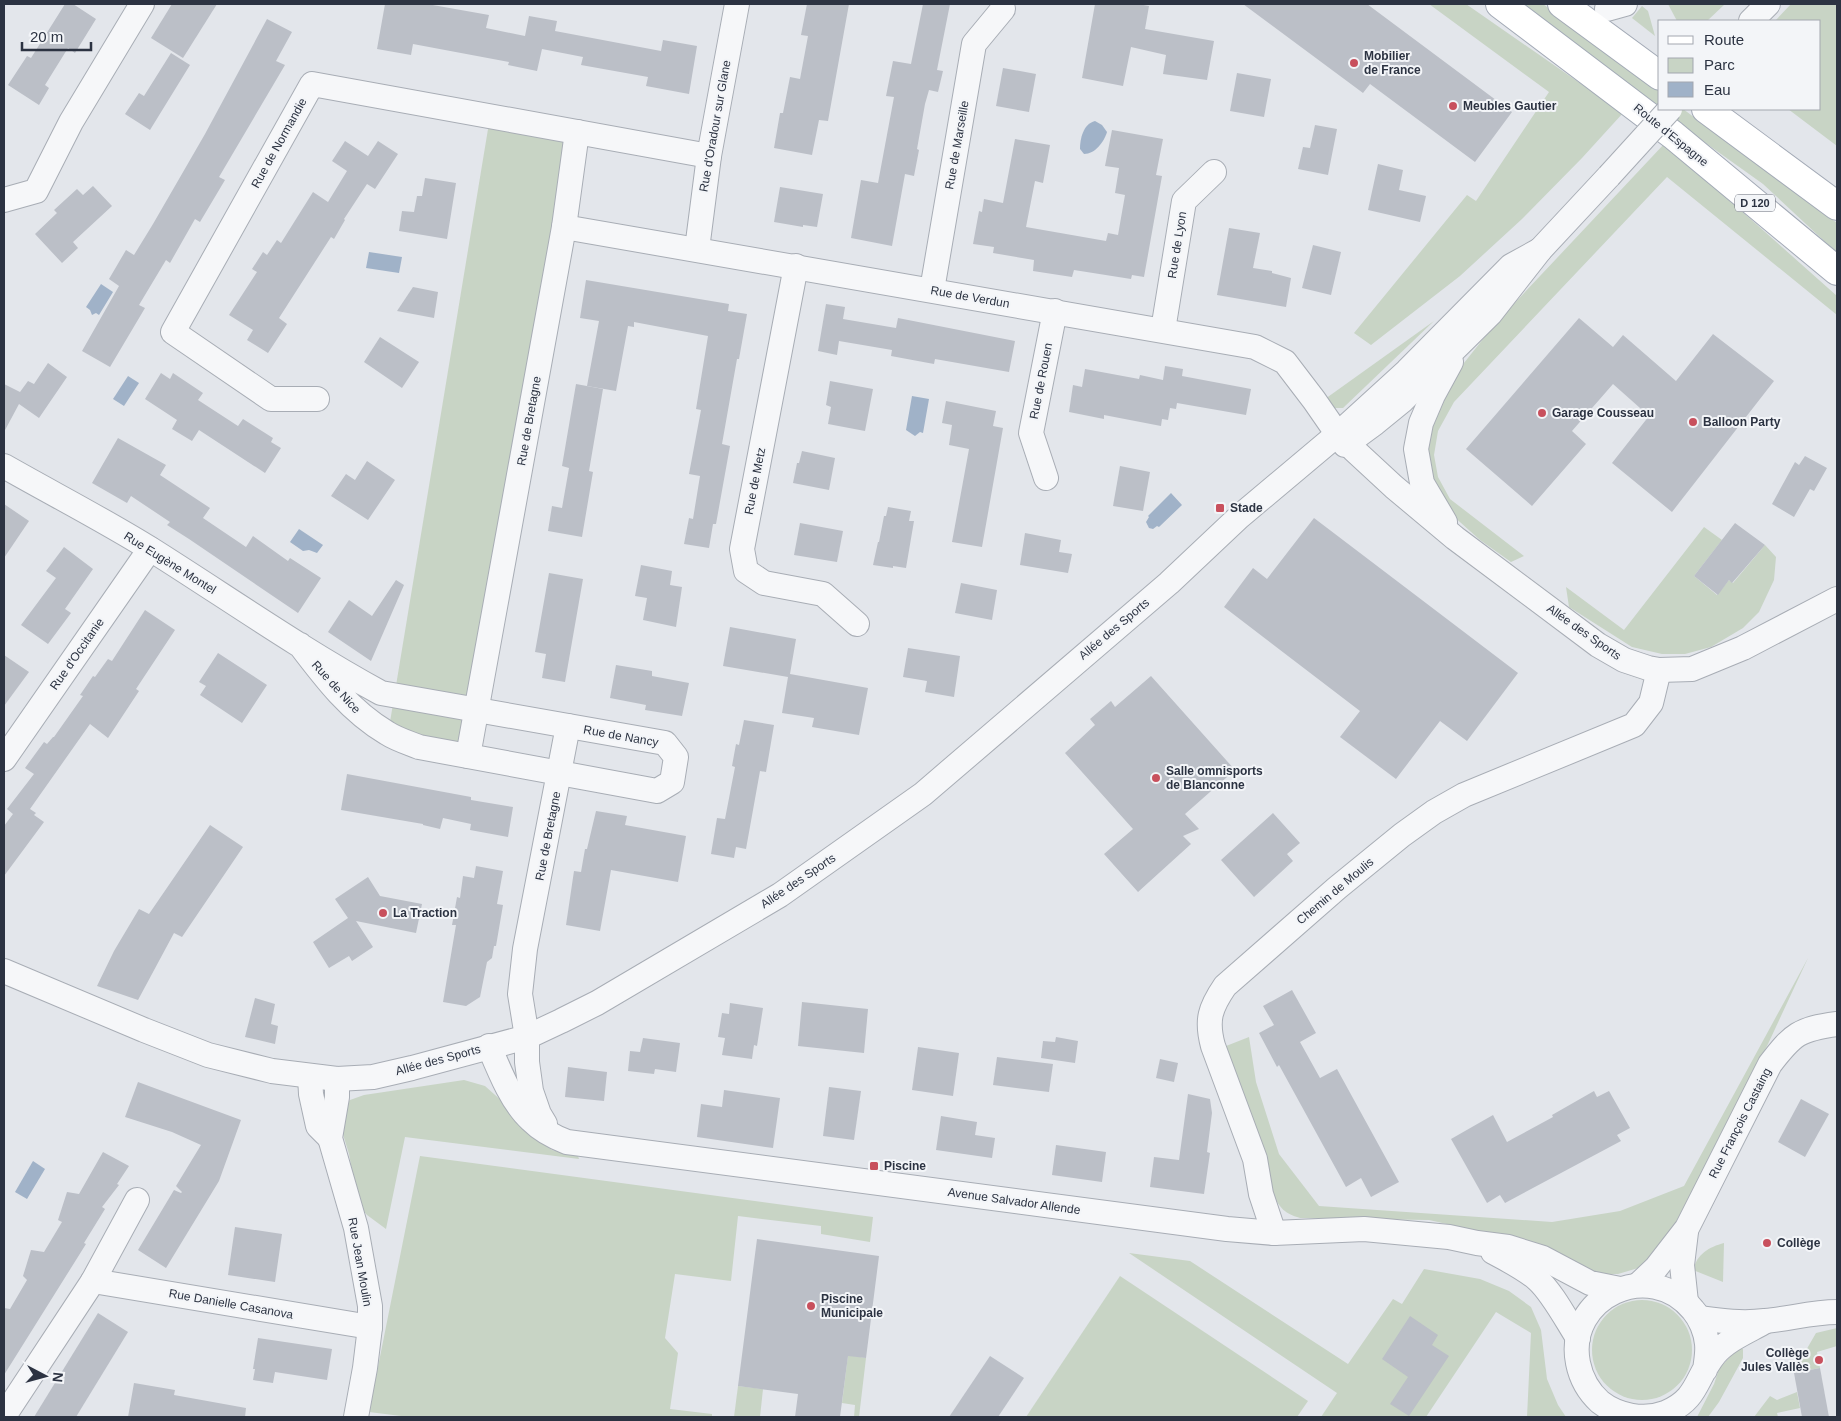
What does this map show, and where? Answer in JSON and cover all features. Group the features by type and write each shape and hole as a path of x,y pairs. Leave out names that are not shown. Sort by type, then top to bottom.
{"main road":[{"name":"Route d'Espagne","path":"1500,4 1673,135 1837,270"},
{"path":"1562,4 1658,75"},
{"path":"1707,110 1837,206"}],"street":[{"path":"4,200 36,191 71,122 142,4"},
{"name":"Rue d'Oradour sur Glane","path":"696,249 733,4"},
{"path":"1752,20 1768,4"},
{"name":"Rue de Marseille","path":"932,290 974,44 1003,9"},
{"name":"Rue de Normandie","path":"317,399 271,399 173,332 312,84 709,156"},
{"path":"1344,438 1375,423 1402,400 1490,314 1540,250 1669,110"},
{"name":"Rue de Bretagne","path":"468,756 564,227 577,132"},
{"name":"Rue de Lyon","path":"1163,330 1184,201 1214,172"},
{"name":"Rue de Verdun","path":"564,227 1255,347 1284,362 1314,400 1326,419 1344,438"},
{"path":"1344,438 1407,370 1511,266 1540,250"},
{"name":"Rue de Metz","path":"796,266 742,549 746,571 764,583 823,594 857,624"},
{"name":"Rue de Rouen","path":"1046,478 1031,433 1055,311"},
{"name":"Allée des Sports","path":"1455,538 1422,483 1416,449 1421,423 1449,365 1490,314"},
{"name":"Allée des Sports","path":"4,971 208,1055 272,1070 310,1076 337,1079 373,1077 526,1037 597,1003 780,895 923,794 1169,583 1239,517 1344,438 1394,487 1455,538 1598,645 1624,660 1659,670 1692,669 1714,661 1837,599"},
{"name":"Rue Eugène Montel","path":"4,466 150,549 300,645"},
{"name":"Rue d'Occitanie","path":"4,759 150,549"},
{"name":"Rue de Nice","path":"300,645 339,670 381,693 477,710"},
{"name":"Rue de Nice","path":"300,645 327,680 354,710 388,734 419,747 560,774"},
{"name":"Chemin de Moulis","path":"1274,1233 1261,1194 1254,1159 1211,1038 1209,1030 1210,1017 1214,1001 1225,986 1337,888 1402,835 1434,812 1464,794 1634,724 1651,703 1659,670"},
{"path":"477,710 568,726"},
{"name":"Rue de Bretagne","path":"526,1037 520,994 525,949 568,726"},
{"name":"Rue de Nancy","path":"560,774 657,791 672,782 676,757 665,744 568,726"},
{"name":"Rue François Castaing","path":"1629,1287 1656,1268 1687,1228 1770,1064 1788,1041 1812,1028 1837,1024"},
{"path":"526,1037 531,1091 539,1114 553,1136"},
{"name":"Avenue Salvador Allende","path":"489,1046 502,1076 530,1120 553,1136 567,1142 1226,1229 1274,1233 1364,1229 1448,1237 1508,1247 1543,1258 1590,1283 1629,1287"},
{"name":"Rue Jean Moulin","path":"310,1076 311,1094 318,1126 330,1138"},
{"name":"Rue Jean Moulin","path":"337,1079 337,1097 330,1138 356,1228 370,1306 370,1328 365,1368 356,1417"},
{"path":"4,1416 93,1281 137,1200"},
{"name":"Rue François Castaing","path":"1687,1228 1682,1265 1693,1310"},
{"name":"Avenue Salvador Allende","path":"1477,1243 1516,1264 1538,1280 1556,1303 1578,1338"},
{"name":"Rue Danielle Casanova","path":"93,1281 370,1328"},
{"path":"1694,1391 1680,1405 1663,1414 1644,1417 1628,1415 1613,1410 1600,1401 1588,1388 1580,1373 1577,1356 1578,1338 1583,1322 1592,1308 1605,1296 1629,1287 1655,1286 1672,1292 1693,1310 1728,1322 1766,1321 1817,1312 1837,1312"},
{"path":"1693,1310 1708,1343 1705,1370"},
{"path":"1689,1417 1694,1391 1716,1354 1733,1340 1766,1321"}],"green space":[{"path":"1429,4 1466,4 1623,113 1522,219 1460,276 1371,345 1354,333 1467,195 1476,201 1549,92"},
{"path":"1519,4 1543,4 1658,90 1658,108"},
{"path":"1668,4 1725,4 1708,20 1676,20"},
{"path":"1791,4 1837,4 1837,146 1789,110 1821,110 1821,20 1776,20"},
{"path":"1642,6 1648,11 1655,36 1632,18"},
{"path":"1661,110 1684,110 1837,223 1837,253 1763,184"},
{"path":"490,117 577,132 468,756 388,734"},
{"path":"1665,143 1837,296 1837,315 1667,177 1454,402 1438,431 1434,455 1438,477 1450,499 1524,556 1511,562 1480,540 1451,514 1433,487 1425,446 1440,401 1460,368 1495,324"},
{"path":"1434,321 1343,408 1332,408 1325,399"},
{"path":"1704,527 1722,540 1694,576 1717,595 1729,580 1733,583 1765,545 1776,557 1774,580 1759,612 1743,628 1711,647 1685,654 1662,654 1632,647 1569,607 1566,587 1624,630"},
{"path":"1808,958 1768,1044 1672,1230 1645,1266 1618,1274 1594,1274 1514,1239 1429,1220 1300,1218 1290,1214 1281,1207 1273,1195 1221,1048 1249,1037 1256,1082 1279,1154 1319,1206 1552,1222 1620,1211 1684,1186"},
{"path":"464,1080 485,1086 512,1110 536,1139 552,1150 578,1156 579,1159 405,1137 386,1229 367,1215 358,1204 349,1154 342,1131 343,1109 350,1100 364,1095"},
{"path":"420,1156 873,1217 870,1242 821,1234 821,1226 738,1216 731,1281 675,1274 665,1338 678,1353 670,1409 712,1414 712,1417 409,1417 369,1412"},
{"path":"1724,1243 1723,1282 1693,1270 1697,1260 1704,1252"},
{"path":"1129,1253 1190,1261 1348,1364 1393,1299 1402,1304 1424,1269 1480,1279 1509,1291 1531,1307 1541,1330 1547,1379 1558,1405 1566,1417 1527,1417 1531,1333 1496,1312 1426,1417 1321,1417 1337,1393"},
{"path":"1120,1276 1308,1401 1297,1417 1026,1417"},
{"path":"1642,1300 1661,1303 1678,1314 1689,1331 1692,1350 1689,1369 1678,1386 1661,1397 1642,1400 1623,1397 1606,1386 1595,1369 1592,1350 1595,1331 1606,1314 1623,1303"},
{"path":"1837,1328 1837,1346 1817,1352 1820,1368 1793,1373 1816,1333"},
{"path":"1738,1348 1743,1349 1743,1358 1719,1402 1708,1417 1697,1417 1714,1384 1719,1369"},
{"path":"848,1355 866,1358 859,1417 854,1417 855,1405 842,1403"},
{"path":"738,1386 763,1389 760,1417 734,1417"},
{"path":"1797,1392 1800,1408 1777,1413 1778,1417 1754,1417 1770,1396 1777,1400"}],"water":[{"path":"1095,121 1102,125 1107,132 1104,140 1098,147 1092,152 1084,154 1080,149 1082,137 1088,125"},
{"path":"369,252 402,257 399,273 366,268"},
{"path":"101,284 113,292 99,315 96,313 92,315 86,307"},
{"path":"128,376 139,383 124,406 113,399"},
{"path":"912,396 929,399 923,433 920,432 915,436 906,430"},
{"path":"1171,493 1182,505 1159,527 1149,528 1146,522 1148,516"},
{"path":"299,529 323,545 317,553 309,550 303,551 290,542"},
{"path":"33,1161 45,1169 27,1199 15,1192"}],"building":[{"path":"65,4 73,4 96,19 75,53 68,48 45,85 49,88 39,105 8,85 27,56 31,58"},
{"path":"172,4 217,4 183,58 151,38"},
{"path":"385,4 427,4 489,15 486,28 525,36 529,16 557,21 555,31 661,51 663,40 697,46 689,94 646,86 648,77 581,65 583,57 542,49 537,71 508,65 509,62 413,44 411,55 377,49"},
{"path":"807,4 849,4 828,121 819,120 812,155 774,148 780,113 783,113 790,77 800,79 808,36 801,35"},
{"path":"923,4 950,4 937,70 943,71 938,92 929,90 925,104 914,176 905,174 892,246 851,238 861,180 878,183 894,97 886,96 893,61 911,64"},
{"path":"1095,4 1138,4 1149,6 1145,29 1214,41 1207,80 1163,74 1166,55 1131,47 1123,86 1082,78"},
{"path":"1243,4 1367,4 1512,112 1475,162 1370,84 1363,93"},
{"path":"267,19 292,32 276,61 285,65 219,177 225,180 200,222 195,219 170,263 166,260 139,305 145,308 110,367 82,351 119,286 109,279 126,250 134,255 153,224 205,134"},
{"path":"171,53 190,65 150,130 125,114 139,93 144,96"},
{"path":"1003,68 1036,74 1029,112 996,106"},
{"path":"1237,73 1271,79 1264,117 1230,111"},
{"path":"1315,125 1337,129 1328,175 1298,169 1303,147 1310,148"},
{"path":"1112,130 1163,139 1156,175 1162,176 1144,277 1132,275 1131,279 1074,270 1072,277 1033,271 1034,260 993,253 994,247 973,244 979,211 982,212 984,199 1003,203 1015,139 1050,145 1043,183 1035,181 1026,227 1106,241 1108,233 1118,235 1125,195 1115,193 1119,168 1105,166"},
{"path":"345,141 368,156 378,141 398,154 375,189 367,184 344,219 334,239 331,237 279,318 287,324 268,353 247,340 253,330 229,315 257,272 252,269 263,252 267,255 277,240 281,243 313,192 328,202 347,171 332,161"},
{"path":"1378,164 1403,170 1399,190 1426,196 1420,222 1368,210"},
{"path":"425,178 456,183 447,239 399,231 402,211 414,212 417,196 422,196"},
{"path":"93,186 112,206 73,242 78,248 62,263 35,234 57,213 54,210 77,189 83,195"},
{"path":"780,187 823,194 817,227 803,225 803,227 774,222"},
{"path":"1229,228 1260,233 1253,268 1272,271 1272,273 1291,278 1286,307 1217,295"},
{"path":"1313,245 1341,252 1331,295 1302,288"},
{"path":"586,280 729,304 728,311 747,314 722,444 730,446 716,524 713,524 709,548 684,544 689,518 693,519 700,476 689,474 701,410 696,409 708,336 634,322 634,327 628,326 616,391 587,386 599,321 580,318"},
{"path":"413,287 438,292 434,318 397,311"},
{"path":"826,304 845,307 843,319 896,328 898,318 1015,341 1009,372 935,359 934,364 891,356 892,350 839,341 837,355 818,351"},
{"path":"1579,318 1613,347 1623,335 1676,381 1713,334 1774,381 1672,512 1612,463 1649,416 1613,384 1572,431 1586,444 1532,506 1466,449"},
{"path":"380,337 419,362 402,388 364,362"},
{"path":"48,363 67,377 39,418 19,404 4,432 4,384 20,392 28,381 34,384"},
{"path":"1165,366 1183,369 1182,376 1251,389 1246,415 1177,403 1176,409 1170,408 1168,420 1162,419 1161,426 1104,415 1104,419 1069,412 1073,385 1082,387 1085,369 1139,379 1140,375 1163,380"},
{"path":"161,373 170,379 173,373 203,393 198,400 238,426 243,419 273,438 271,442 281,448 265,473 199,430 192,441 172,429 177,420 145,399"},
{"path":"830,381 873,389 865,431 828,424 831,407 826,405"},
{"path":"576,384 603,389 589,471 593,472 582,537 548,531 552,506 562,508 569,468 562,466"},
{"path":"946,401 996,411 993,426 1003,428 982,547 952,542 969,449 949,445 952,425 942,423"},
{"path":"118,438 166,465 160,475 210,508 203,518 246,547 253,536 288,561 290,558 321,578 298,613 167,525 170,522 131,496 127,503 92,483"},
{"path":"802,451 835,458 829,490 793,483 797,463 799,463"},
{"path":"1805,456 1827,468 1814,491 1810,489 1794,517 1772,504 1795,462 1799,465"},
{"path":"367,461 395,480 368,520 331,496 346,474 355,480"},
{"path":"1120,466 1150,472 1143,511 1113,506"},
{"path":"4,504 29,521 4,558"},
{"path":"888,507 911,511 909,521 914,521 906,568 873,565 884,516 886,516"},
{"path":"1314,518 1518,673 1467,741 1440,721 1396,779 1340,737 1360,711 1224,607 1253,568 1267,579"},
{"path":"800,523 843,531 837,562 794,555"},
{"path":"1735,523 1765,545 1732,583 1729,580 1718,595 1694,576"},
{"path":"1025,533 1061,540 1059,552 1072,554 1068,573 1020,565"},
{"path":"64,547 93,569 65,609 71,613 48,644 21,625 56,578 46,571"},
{"path":"641,565 672,571 670,585 682,587 676,627 643,620 647,598 635,596"},
{"path":"549,573 583,579 565,682 542,678 546,654 535,652"},
{"path":"396,580 404,585 371,661 328,632 349,600 372,616"},
{"path":"961,583 997,590 992,620 955,613"},
{"path":"145,610 175,630 136,689 139,691 108,738 90,724 30,809 36,813 34,815 44,822 4,876 4,826 13,814 7,809 34,774 25,768 44,742 47,744 54,737 83,696 80,695 93,676 95,677 108,659 112,661"},
{"path":"730,627 796,639 790,674 868,688 859,735 812,727 814,718 782,713 788,677 723,666"},
{"path":"908,648 960,656 954,697 925,692 927,681 903,677"},
{"path":"218,653 267,685 242,723 200,695 206,686 199,682"},
{"path":"4,655 29,672 4,706"},
{"path":"616,665 652,671 652,676 689,683 682,716 645,710 646,705 610,698"},
{"name":"Salle omnisports de Blanconne","path":"1151,676 1235,770 1185,814 1199,829 1183,836 1191,844 1138,892 1104,854 1133,829 1065,753 1095,725 1090,719 1111,701 1115,707"},
{"path":"744,720 774,725 766,772 760,771 746,849 736,847 734,858 711,854 717,818 725,819 735,767 732,766 736,744 739,745"},
{"path":"347,774 471,797 471,800 513,807 508,837 470,830 471,824 443,818 440,829 423,824 341,810"},
{"path":"596,811 627,816 625,825 686,836 678,882 611,870 600,931 566,925 574,871 581,872 585,849 587,849"},
{"path":"1273,813 1300,843 1287,854 1293,861 1254,897 1221,860"},
{"path":"210,825 243,847 182,937 174,933 138,1000 97,986 114,951 139,909 149,914"},
{"path":"476,866 503,871 497,904 503,905 496,946 494,946 492,958 487,962 480,997 466,1006 443,1002 456,925 452,925 457,897 460,898 463,876 474,878"},
{"name":"La Traction","path":"368,877 380,896 422,904 416,933 356,921 373,947 352,961 349,956 329,968 313,942 348,918 335,899"},
{"path":"1292,990 1316,1033 1300,1042 1320,1078 1337,1069 1399,1182 1371,1197 1361,1178 1346,1187 1279,1065 1277,1067 1259,1033 1274,1025 1263,1006"},
{"path":"255,998 275,1004 271,1024 278,1026 275,1044 245,1037"},
{"path":"802,1002 868,1009 864,1053 798,1046"},
{"path":"730,1003 763,1008 757,1046 754,1045 752,1059 722,1055 725,1038 718,1037 722,1013 729,1014"},
{"path":"1056,1037 1078,1041 1075,1063 1041,1058 1043,1041 1055,1042"},
{"path":"643,1038 680,1043 676,1072 655,1069 654,1074 628,1071 630,1051 640,1052"},
{"path":"918,1047 959,1053 953,1096 912,1090"},
{"path":"997,1057 1053,1064 1049,1092 993,1085"},
{"path":"1160,1059 1178,1063 1174,1082 1156,1078"},
{"path":"568,1067 607,1072 604,1101 565,1097"},
{"path":"138,1082 241,1120 219,1181 166,1268 138,1250 174,1190 182,1192 176,1186 201,1145 172,1132 125,1117"},
{"path":"829,1087 861,1091 854,1140 823,1136"},
{"path":"724,1090 780,1098 773,1148 697,1137 701,1104 722,1107"},
{"path":"1594,1091 1597,1097 1609,1091 1630,1128 1617,1135 1621,1141 1505,1203 1500,1195 1487,1203 1451,1139 1493,1115 1507,1142 1553,1117 1552,1115"},
{"path":"1188,1094 1210,1099 1212,1113 1207,1152 1210,1153 1204,1194 1150,1187 1154,1157 1179,1160"},
{"path":"1801,1099 1829,1114 1805,1157 1778,1142"},
{"path":"941,1116 977,1122 975,1135 995,1138 992,1158 936,1150"},
{"path":"1056,1145 1106,1152 1102,1182 1052,1175"},
{"path":"103,1152 129,1166 117,1184 119,1185 102,1207 105,1209 84,1243 86,1244 4,1375 4,1308 10,1309 27,1280 23,1276 31,1250 44,1252 62,1222 58,1220 67,1192 79,1194"},
{"path":"235,1227 282,1234 275,1282 228,1275"},
{"name":"Piscine Municipale","path":"757,1239 879,1256 866,1358 848,1356 840,1417 795,1417 798,1394 738,1386"},
{"path":"98,1313 128,1332 76,1417 34,1417"},
{"path":"1410,1316 1438,1335 1432,1345 1449,1356 1409,1416 1390,1404 1408,1377 1382,1359"},
{"path":"258,1338 332,1349 327,1380 275,1372 273,1383 253,1380"},
{"path":"990,1356 1024,1378 998,1417 949,1417"},
{"path":"1820,1368 1829,1417 1802,1417 1794,1373"},
{"path":"134,1383 175,1390 174,1395 246,1408 245,1417 128,1417"}],"place":[{"name":"Mobilier de France","path":"1354,63"},
{"name":"Meubles Gautier","path":"1453,106"},
{"name":"Garage Cousseau","path":"1542,413"},
{"name":"Balloon Party","path":"1693,422"},
{"name":"Stade","path":"1220,508"},
{"name":"Salle omnisports de Blanconne","path":"1156,778"},
{"name":"La Traction","path":"383,913"},
{"name":"Piscine","path":"874,1166"},
{"name":"Collège","path":"1767,1243"},
{"name":"Piscine Municipale","path":"811,1306"},
{"name":"Collège Jules Vallès","path":"1819,1360"}]}
